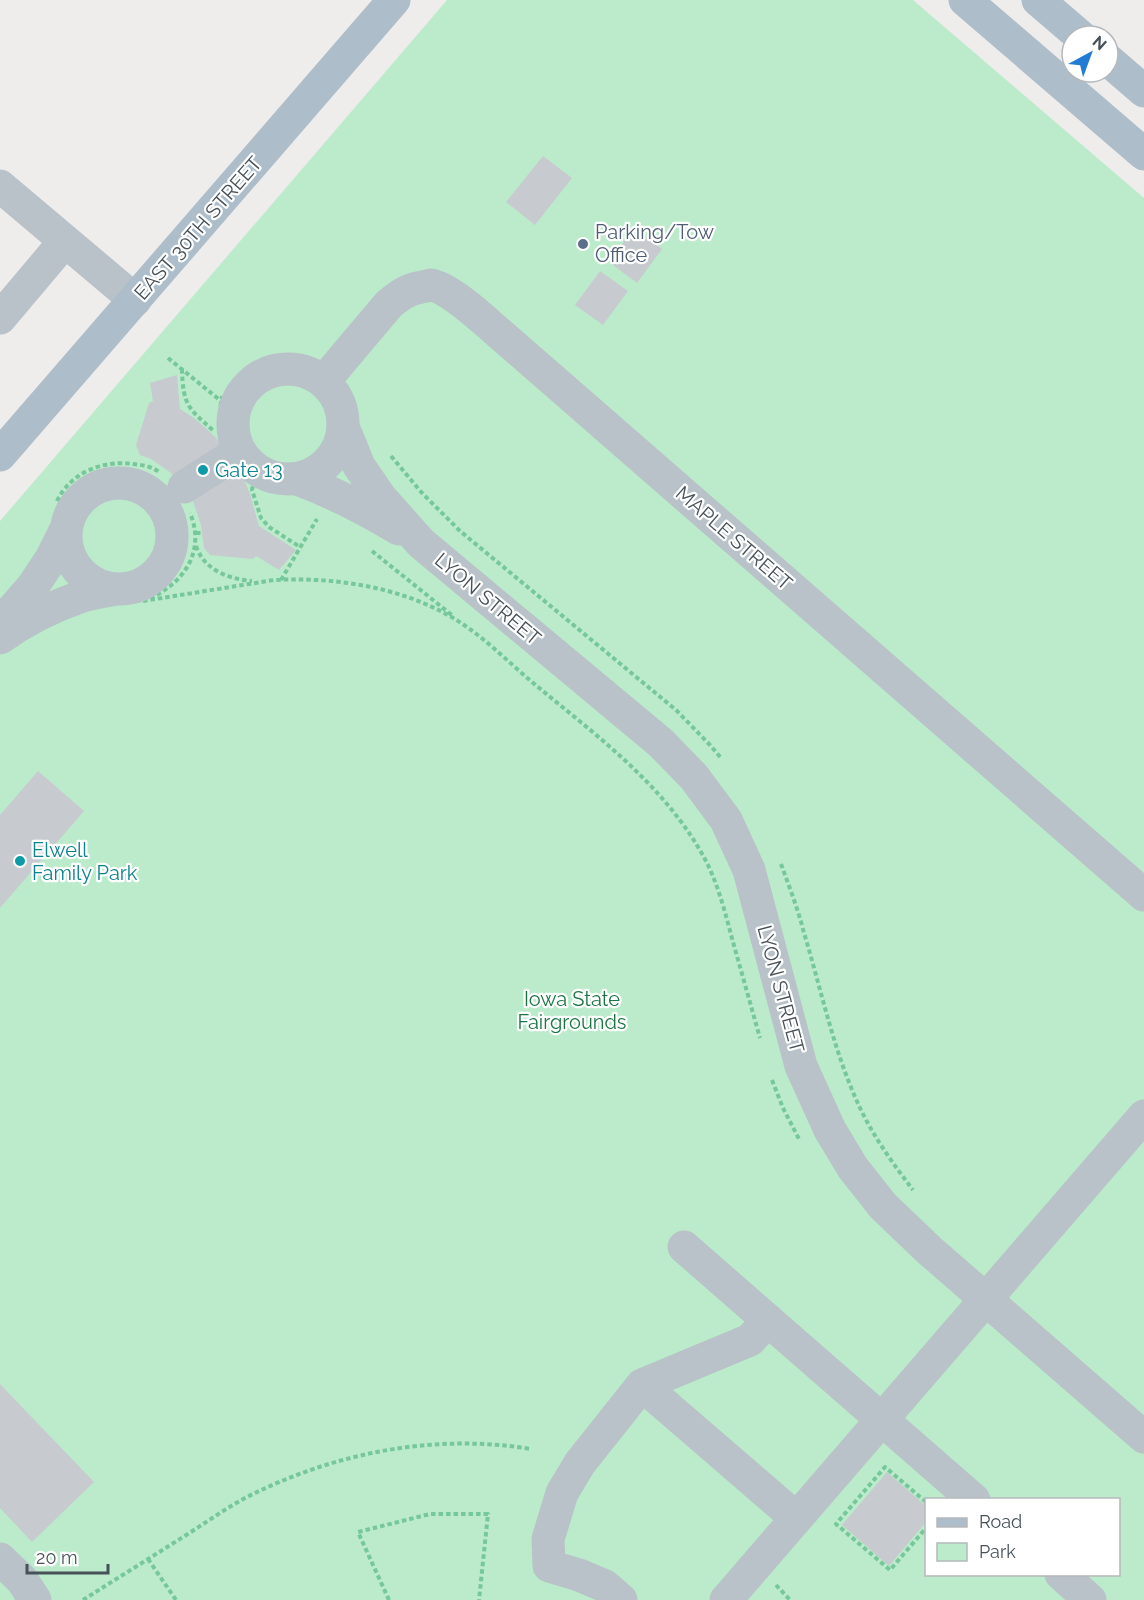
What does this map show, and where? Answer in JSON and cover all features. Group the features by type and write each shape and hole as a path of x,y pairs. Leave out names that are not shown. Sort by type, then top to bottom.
{"main road":[{"path":"965,0 1144,154"},
{"path":"1038,0 1066,24"},
{"name":"EAST 30TH STREET","path":"3,446 135,300 391,1"},
{"path":"1120,70 1144,91"}],"street":[{"path":"0,186 135,300"},
{"path":"0,318 65,241"},
{"name":"MAPLE STREET","path":"324,381 401,293 412,288 431,285 447,292 500,334 1144,895"},
{"path":"289,368 308,371 324,381 339,403 344,429 359,466 381,498 421,543 377,516 313,484 297,479 279,479 262,473 247,461 237,446 233,428 234,409 242,393 255,379 271,371 289,368"},
{"path":"297,479 315,473 329,462 339,447 344,429"},
{"path":"178,489 234,456"},
{"path":"61,516 71,512 81,498 96,488 112,483 130,484 146,490 159,502 168,517 172,534 170,551 162,567 150,579 134,587 131,598"},
{"path":"61,516 73,563 84,576 131,598"},
{"path":"0,624 33,586 51,559 61,516"},
{"name":"LYON STREET","path":"421,543 661,743 694,777 726,820 749,870 801,1066 830,1130 852,1168 883,1206 929,1250 1144,1437"},
{"path":"0,638 38,615 81,596 131,598"},
{"path":"726,1600 1144,1116"},
{"path":"684,1247 972,1498"},
{"path":"621,1600 605,1586 549,1566 548,1539 562,1492 580,1463 642,1385 750,1340 768,1320"},
{"path":"642,1385 796,1518"},
{"path":"0,1558 22,1580 35,1600"},
{"path":"1062,1576 1090,1600"}],"path":[{"path":"168,357 221,401"},
{"path":"182,369 185,400 192,415 234,456 252,490 259,518 300,547"},
{"path":"148,466 151,459"},
{"path":"61,516 60,494 89,469 106,464 148,466 156,469 178,489 193,521 196,533 194,551 186,569 164,592 131,598"},
{"path":"281,580 318,516"},
{"path":"196,533 203,533"},
{"path":"195,543 199,555 219,573 238,580 260,582"},
{"path":"131,598 281,580 322,580 387,591 447,614 479,637 621,757 648,781 672,808 702,853 717,887 760,1039"},
{"path":"771,1076 783,1108 801,1143"},
{"path":"82,1600 245,1498 296,1475 338,1460 385,1450 433,1445 488,1444 531,1449"},
{"path":"925,1500 885,1467 836,1524 890,1570 925,1530"},
{"path":"390,1600 358,1532 430,1514 488,1514 479,1600"},
{"path":"148,1559 176,1600"}],"green space":[{"name":"Iowa State Fairgrounds","path":"447,0 913,0 1144,198 1144,1600 0,1600 0,521"}],"building":[{"path":"543,156 572,178 535,225 506,202"},
{"path":"634,228 662,249 637,283 609,262"},
{"path":"600,271 628,291 603,325 575,305"},
{"name":"Gate 13","path":"177,375 180,409 209,431 231,457 250,494 259,526 296,550 279,570 256,556 253,559 210,555 204,548 201,525 193,501 186,490 171,473 151,459 140,455 136,445 149,403 153,401 150,383"},
{"name":"Elwell Family Park","path":"38,771 84,811 0,908 0,815"},
{"path":"0,1384 94,1482 32,1542 0,1508"},
{"path":"887,1472 925,1505 925,1523 889,1566 842,1525"}],"place":[{"name":"Parking/Tow Office","path":"583,244"},
{"name":"Gate 13","path":"203,470"},
{"name":"Elwell Family Park","path":"20,861"}]}
